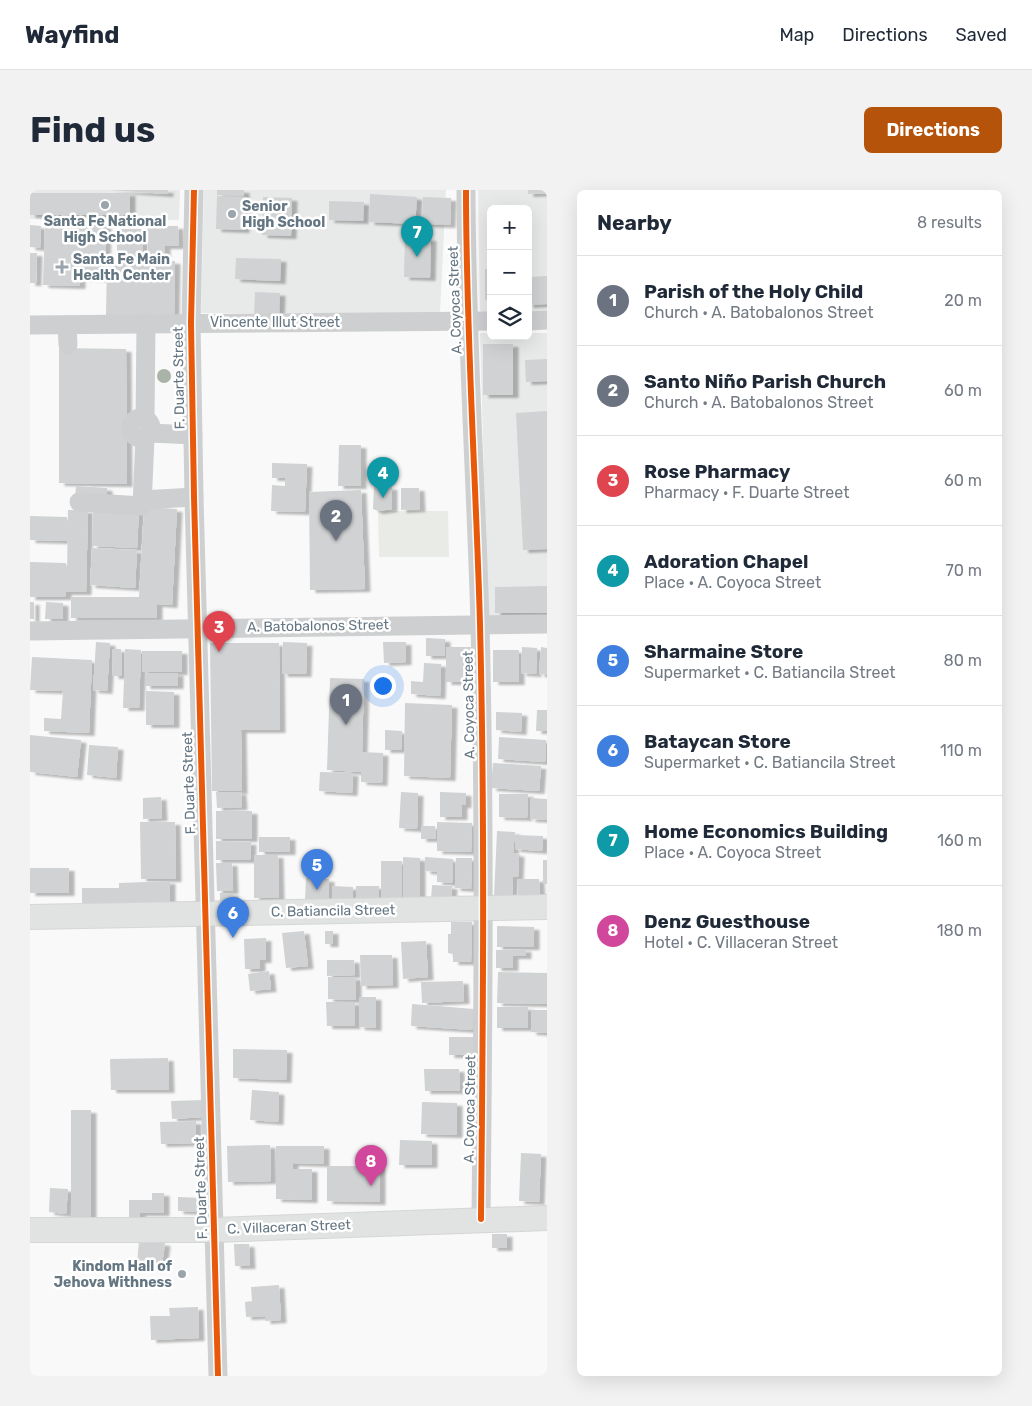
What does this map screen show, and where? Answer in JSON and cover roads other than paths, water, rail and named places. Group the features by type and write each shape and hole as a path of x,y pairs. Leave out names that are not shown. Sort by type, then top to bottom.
{"main road":[{"name":"C. Batiancila Street","path":"30,917 547,907"},
{"name":"C. Villaceran Street","path":"30,1230 215,1230 547,1218"}],"street":[{"name":"F. Duarte Street","path":"194,190 191,323 192,427 218,1376"},
{"name":"A. Coyoca Street","path":"466,190 468,321 480,624 485,908 481,1219"},
{"path":"532,320 547,320"},
{"name":"Vincente Illut Street","path":"30,325 487,321"},
{"path":"137,502 144,429 141,324"},
{"path":"67,325 68,345"},
{"path":"144,429 192,427"},
{"path":"79,502 137,502 194,497"},
{"name":"A. Batobalonos Street","path":"30,631 197,627 547,624"}],"place":[{"name":"Santa Fe National High School","path":"105,205"},
{"name":"Senior High School","path":"232,214"},
{"name":"Home Economics Building","path":"417,257"},
{"name":"Santa Fe Main Health Center","path":"62,267"},
{"name":"Adoration Chapel","path":"383,498"},
{"name":"Santo Niño Parish Church","path":"336,541"},
{"name":"Rose Pharmacy","path":"219,652"},
{"name":"Parish of the Holy Child","path":"346,725"},
{"name":"Sharmaine Store","path":"317,890"},
{"name":"Bataycan Store","path":"233,938"},
{"name":"Denz Guesthouse","path":"371,1186"},
{"name":"Kindom Hall of Jehova Withness","path":"182,1274"}]}
